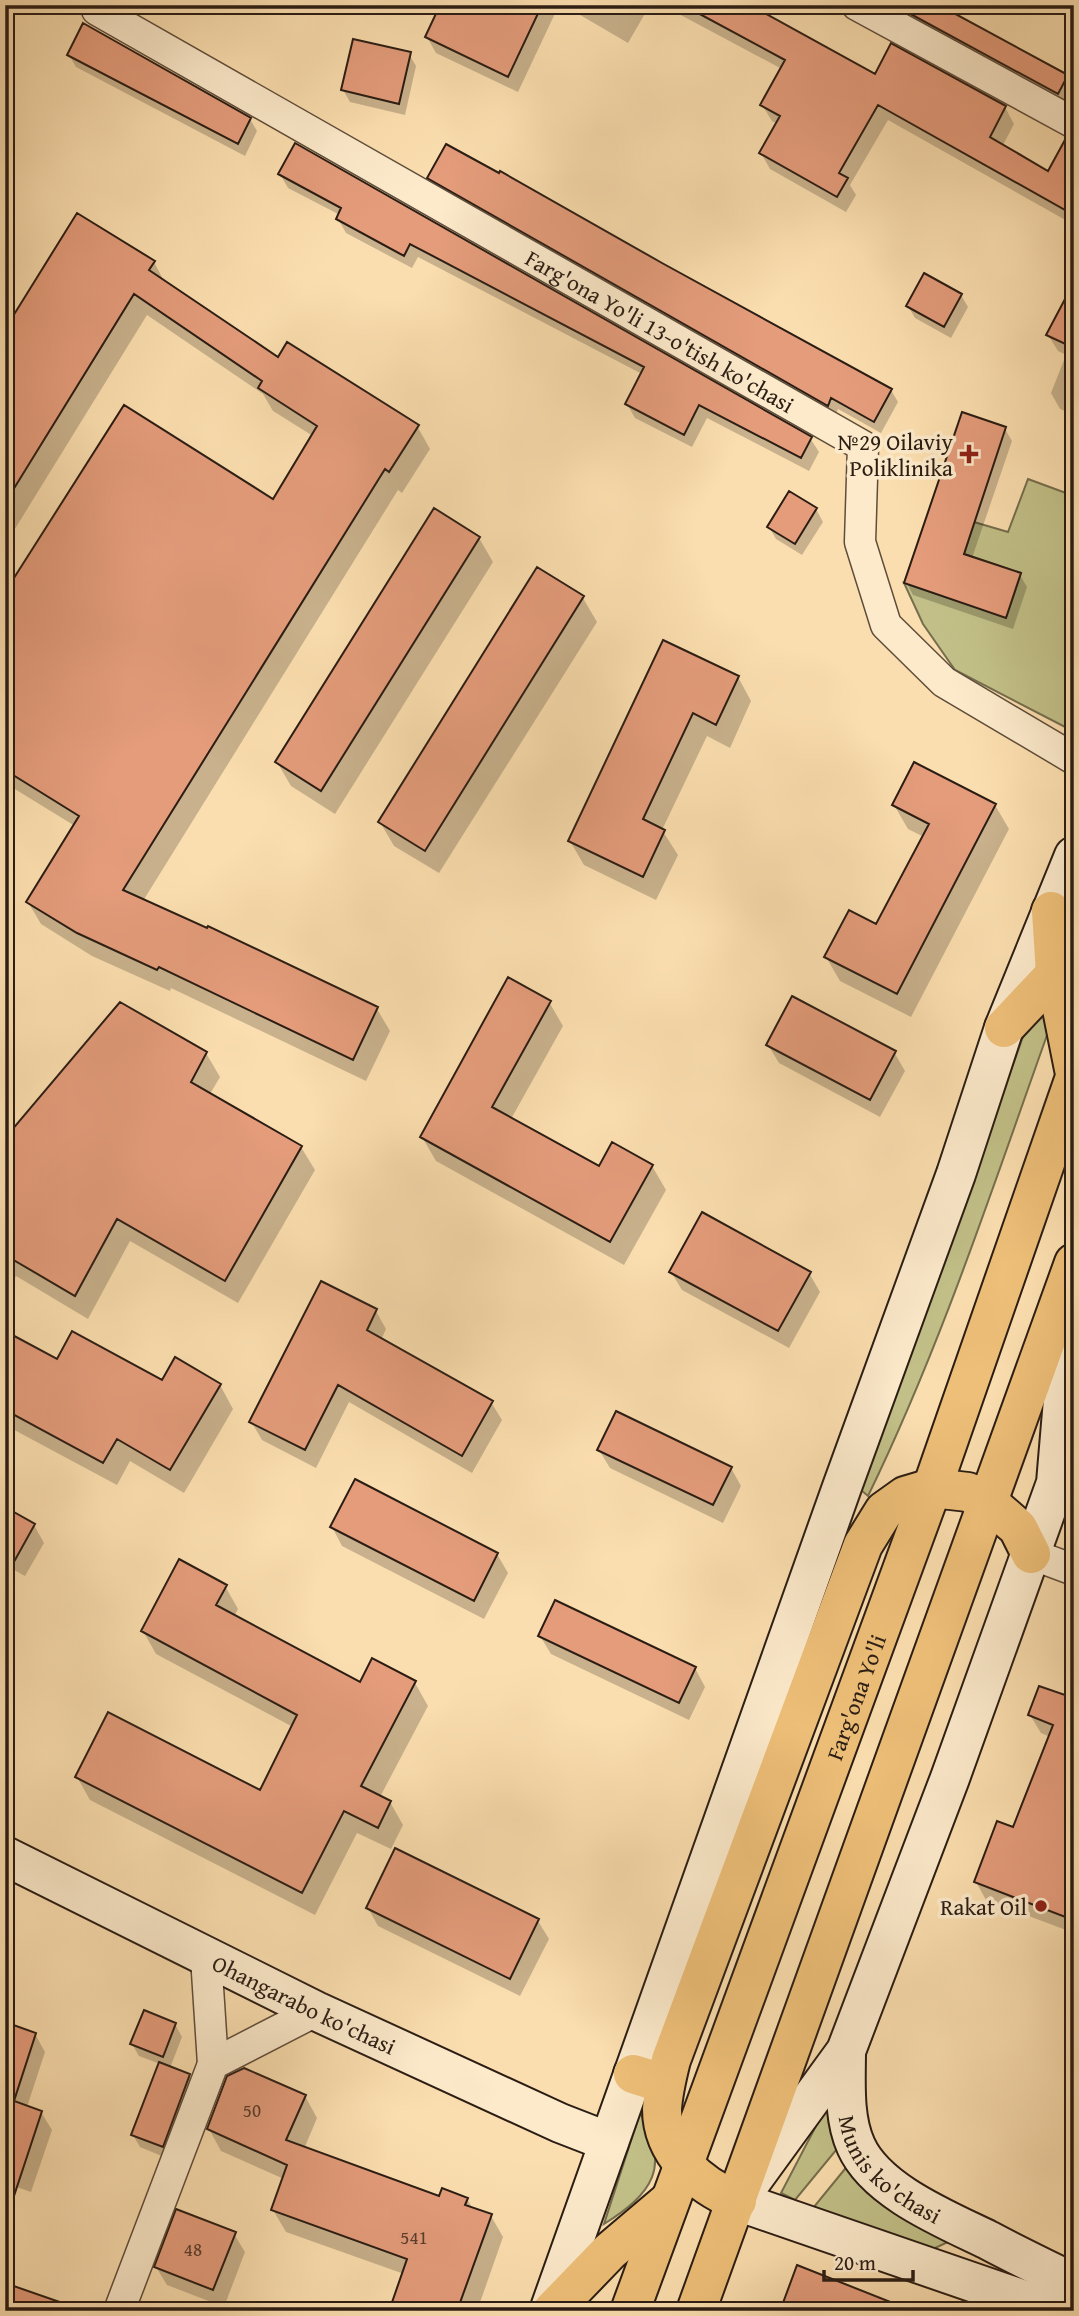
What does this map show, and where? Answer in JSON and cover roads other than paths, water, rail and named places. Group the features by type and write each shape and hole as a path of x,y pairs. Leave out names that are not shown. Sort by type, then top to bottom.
{"main road":[{"path":"1051,911 1064,966 1074,1069"},
{"path":"1004,1028 1064,966"},
{"name":"Farg'ona Yo'li","path":"630,2311 932,1488 1074,1080"},
{"path":"696,2311 1074,1264"},
{"path":"551,2311 677,2182 675,2151 649,2079 671,2060 863,1545 884,1511 905,1496 932,1488 968,1492 988,1502 1018,1528 1031,1554"},
{"path":"677,2182 706,2186 737,2201"}],"street":[{"path":"858,5 1074,123"},
{"name":"Farg'ona Yo'li 13-o'tish ko'chasi","path":"97,10 863,446 860,542 886,625 944,682 1074,759"},
{"path":"551,2311 609,2142 649,2079 837,1500 956,1174 1004,1028 1074,856"},
{"path":"1056,2311 737,2201 846,2051 950,1778 1031,1554 1056,1483 1074,1264"},
{"path":"1031,1554 1074,1570"},
{"name":"Ohangarabo ko'chasi","path":"5,1856 316,2011 559,2123 609,2142"},
{"path":"119,2311 213,2064 206,1957"},
{"path":"213,2064 316,2011"},
{"name":"Munis ko'chasi","path":"846,2051 850,2127 855,2144 871,2169 893,2188 944,2218 1074,2283"}],"place":[{"name":"№29 Oilaviy Poliklinika","path":"969,454"},
{"name":"Rakat Oil","path":"1041,1906"}]}
